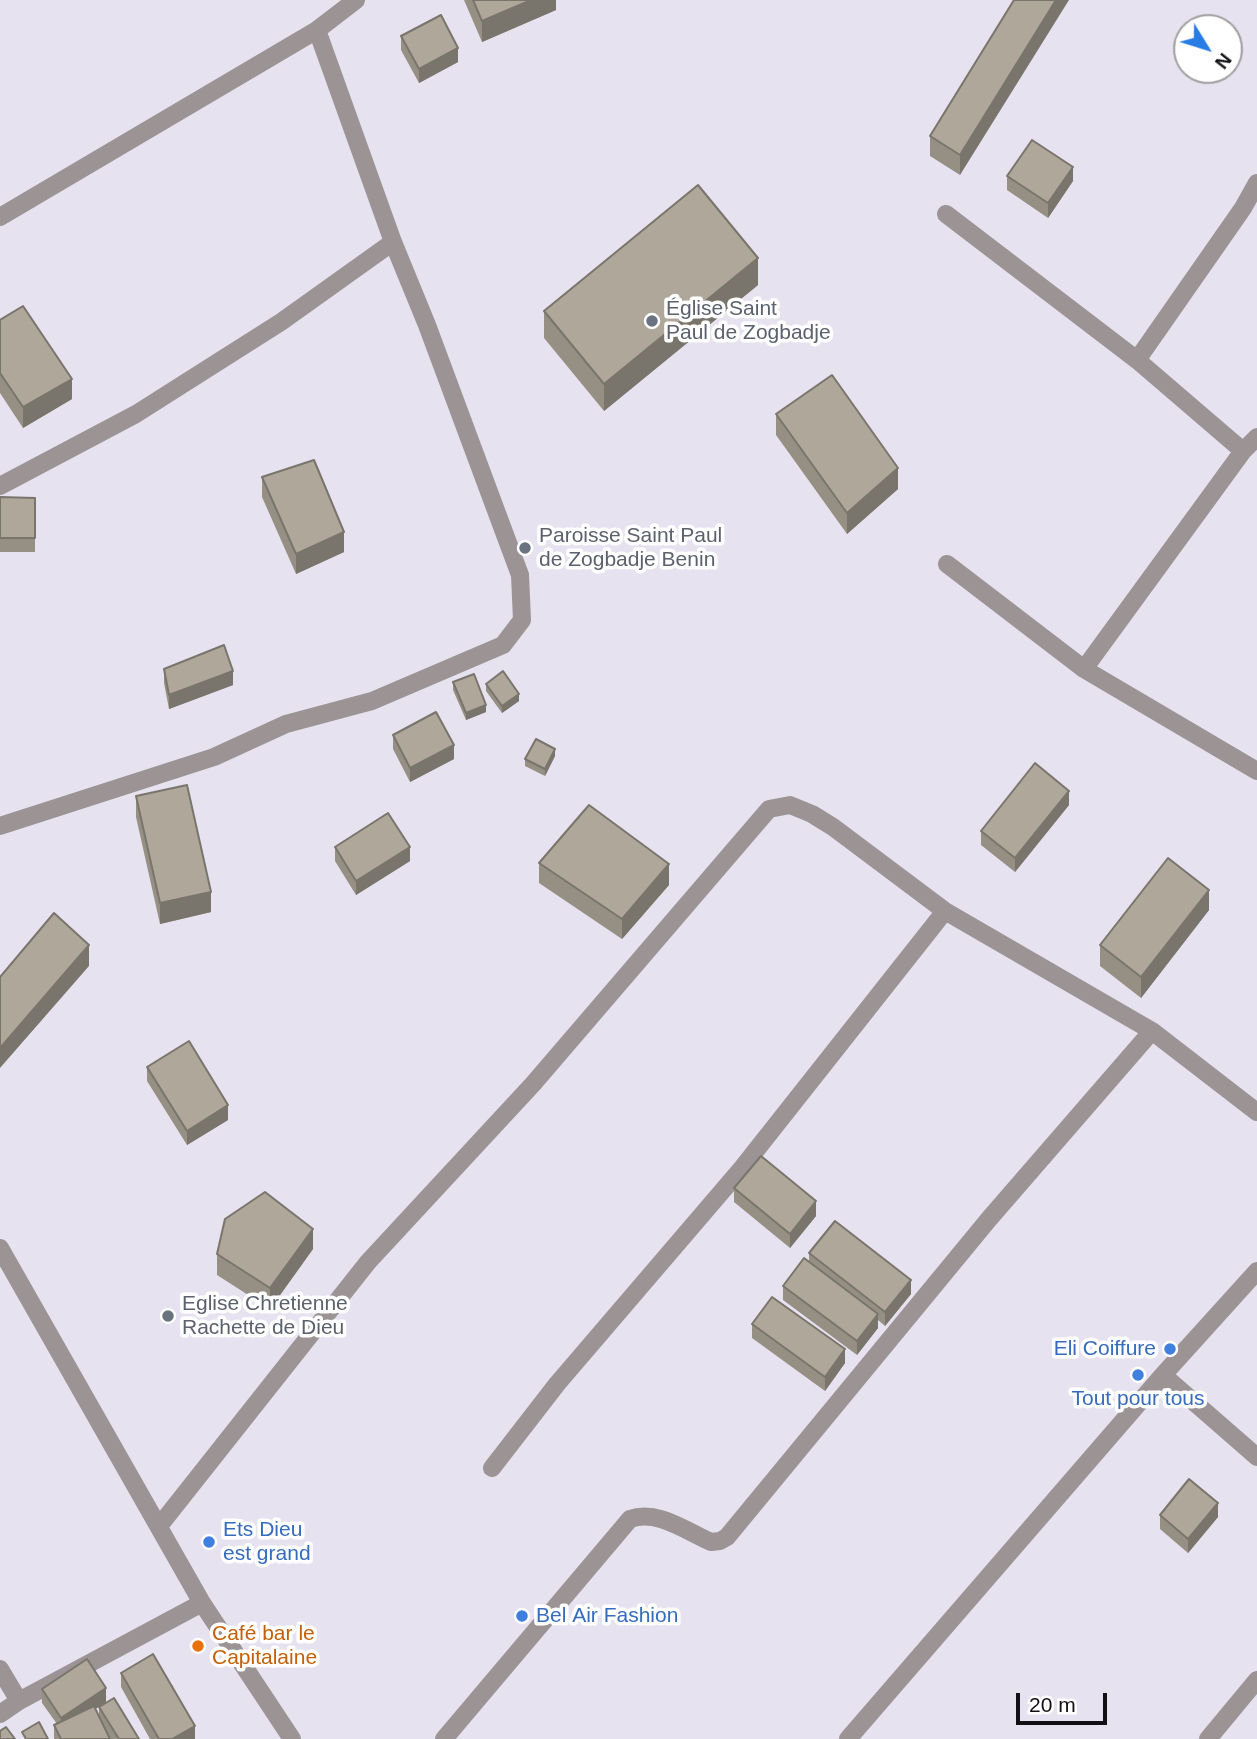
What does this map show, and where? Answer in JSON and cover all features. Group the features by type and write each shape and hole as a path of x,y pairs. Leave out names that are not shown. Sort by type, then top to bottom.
{"street":[{"path":"0,217 317,30 356,0"},
{"path":"0,826 214,757 286,724 372,701 503,645 522,620 520,575 428,325 393,242 317,30"},
{"path":"1137,360 1243,208 1257,183"},
{"path":"946,214 1137,360 1243,451"},
{"path":"0,486 136,414 281,322 393,242"},
{"path":"1084,669 1243,451 1257,437"},
{"path":"947,564 1084,669 1257,771"},
{"path":"160,1525 368,1262 533,1084 769,809 790,806 812,814 834,827 945,911 1152,1031 1257,1112"},
{"path":"492,1468 557,1384 742,1168 945,911"},
{"path":"444,1739 630,1519 652,1515 711,1542 727,1537 989,1219 1152,1031"},
{"path":"0,1248 202,1603 292,1739"},
{"path":"848,1739 1163,1375 1257,1271"},
{"path":"1163,1375 1257,1458"},
{"path":"0,1714 19,1701 202,1603"},
{"path":"0,1669 19,1701"},
{"path":"1208,1739 1257,1680"}],"building":[{"path":"473,0 531,0 482,21"},
{"path":"1014,0 1056,0 960,155 930,136"},
{"path":"441,15 458,48 419,69 401,36"},
{"path":"1032,140 1073,167 1048,203 1007,176"},
{"path":"698,185 758,258 604,384 544,311"},
{"path":"23,306 72,379 23,407 0,373 0,320"},
{"path":"832,375 898,468 847,513 776,414"},
{"path":"314,460 344,532 296,554 262,477"},
{"path":"0,497 35,498 35,538 0,538"},
{"path":"224,645 233,671 169,695 164,669"},
{"path":"503,671 519,694 502,706 486,684"},
{"path":"474,674 486,705 466,713 453,682"},
{"path":"436,712 454,745 410,768 393,735"},
{"path":"536,739 555,749 545,769 525,759"},
{"path":"1035,763 1069,791 1015,858 981,831"},
{"path":"187,785 211,892 160,903 136,796"},
{"path":"589,805 669,864 622,919 539,863"},
{"path":"388,813 410,847 356,881 335,847"},
{"path":"1168,858 1209,890 1141,977 1100,945"},
{"path":"54,913 89,945 0,1048 0,977"},
{"path":"189,1041 228,1105 187,1131 147,1067"},
{"path":"761,1156 816,1201 790,1234 734,1188"},
{"path":"265,1192 313,1229 270,1288 217,1254 225,1219"},
{"path":"835,1221 911,1280 885,1312 809,1253"},
{"path":"804,1258 878,1314 857,1341 783,1286"},
{"path":"772,1297 845,1349 825,1377 752,1324"},
{"path":"1189,1479 1218,1503 1188,1539 1160,1515"},
{"path":"153,1654 195,1726 172,1739 159,1739 121,1673"},
{"path":"87,1659 106,1688 61,1718 42,1689"},
{"path":"114,1698 139,1739 119,1739 99,1707"},
{"path":"94,1706 110,1739 61,1739 54,1725"},
{"path":"39,1722 48,1739 26,1739 22,1732"},
{"path":"6,1727 15,1739 0,1739 0,1731"}],"place":[{"name":"Église Saint Paul de Zogbadje","path":"652,321"},
{"name":"Paroisse Saint Paul de Zogbadje Benin","path":"525,548"},
{"name":"Eglise Chretienne Rachette de Dieu","path":"168,1316"},
{"name":"Eli Coiffure","path":"1170,1349"},
{"name":"Tout pour tous","path":"1138,1375"},
{"name":"Ets Dieu est grand","path":"209,1542"},
{"name":"Bel Air Fashion","path":"522,1616"},
{"name":"Café bar le Capitalaine","path":"198,1646"}]}
